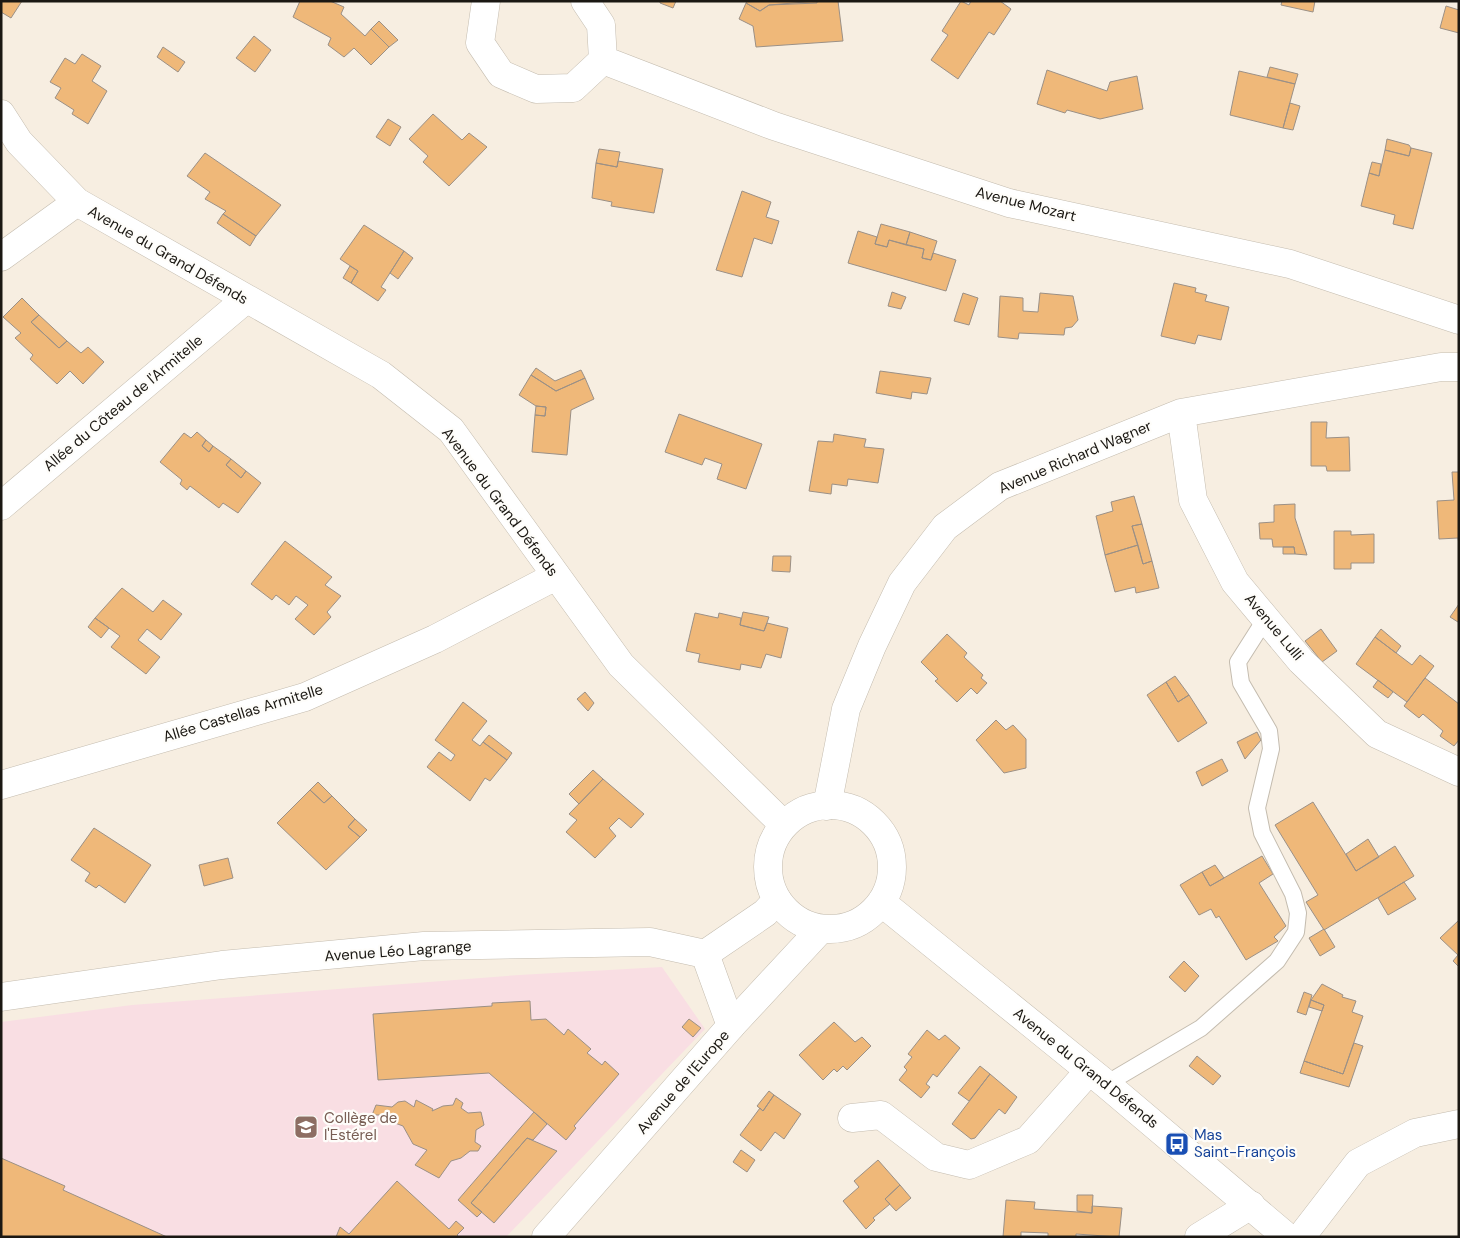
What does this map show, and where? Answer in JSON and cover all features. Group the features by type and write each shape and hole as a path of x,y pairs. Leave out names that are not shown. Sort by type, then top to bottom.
{"street":[{"path":"486,1 480,43 501,74 536,89 574,88 603,60 601,25 585,1"},
{"name":"Avenue Mozart","path":"603,60 774,126 1009,203 1290,264 1459,320"},
{"name":"Avenue du Grand Défends","path":"1,114 19,142 77,202 246,300 382,375 451,430 621,665 784,825"},
{"path":"1,257 77,202"},
{"name":"Allée du Côteau de l'Armitelle","path":"1,506 246,300"},
{"name":"Avenue Richard Wagner","path":"827,806 846,709 872,646 902,583 945,527 1000,486 1181,413 1441,367 1459,367"},
{"name":"Avenue Lulli","path":"1181,413 1193,500 1235,582 1302,661 1377,734 1459,772"},
{"name":"Allée Castellas Armitelle","path":"1,785 305,697 435,639 556,576"},
{"path":"827,806 844,807 860,813 874,824 884,837 890,853 892,870 889,887 881,902 861,921 835,929 821,929 804,924 789,914 777,900 769,881 768,861 773,842 784,825 797,815 811,808 827,806"},
{"path":"731,1026 705,954 765,913 777,900"},
{"name":"Avenue du Grand Défends","path":"881,902 1252,1204 1287,1237"},
{"name":"Avenue de l'Europe","path":"546,1237 731,1026 821,929"},
{"name":"Avenue Léo Lagrange","path":"1,997 222,965 424,946 650,942 705,954"},
{"path":"852,1118 881,1115 936,1158 969,1164 1028,1140 1098,1078"},
{"path":"1301,1237 1358,1163 1416,1133 1459,1124"},
{"path":"1199,1237 1252,1204"}],"lane":[{"path":"1098,1078 1201,1028 1277,961 1296,932 1298,913 1293,894 1262,834 1257,808 1271,749 1269,731 1241,683 1238,662 1266,618"}],"shaded area":[{"name":"Collège de l'Estérel","path":"662,967 705,1029 506,1237 1,1237 1,1022 132,1005 519,975"}],"building":[{"path":"1,1 22,1 11,18 1,12"},
{"path":"300,1 330,1 344,7 341,14 365,36 371,29 389,47 371,65 354,48 344,57 328,45 331,38 293,17"},
{"path":"660,1 676,1 673,8 660,3"},
{"path":"747,1 817,1 817,3 769,5 760,11 746,3"},
{"path":"838,1 843,41 756,47 753,26 739,19 746,3 760,11 769,5"},
{"path":"961,1 969,5 971,1 1000,1 1011,9 994,35 989,32 958,79 931,60 948,35 942,31"},
{"path":"1282,1 1315,1 1313,12 1281,5"},
{"path":"1446,6 1459,10 1459,33 1440,28"},
{"path":"379,21 398,40 389,47 371,29"},
{"path":"254,36 271,50 255,72 236,58"},
{"path":"163,47 185,62 178,72 157,57"},
{"path":"82,54 101,66 92,81 107,91 88,124 72,114 74,110 55,98 61,88 50,82 65,58 75,64"},
{"path":"1270,67 1298,74 1295,84 1267,77"},
{"path":"1047,70 1107,91 1110,82 1137,76 1143,109 1100,119 1067,110 1065,113 1037,104"},
{"path":"1239,71 1295,84 1283,128 1230,115"},
{"path":"1290,103 1300,106 1293,130 1283,128"},
{"path":"433,114 462,140 469,133 487,147 449,186 423,162 428,156 409,139"},
{"path":"388,119 401,127 390,146 376,137"},
{"path":"1387,139 1409,145 1411,148 1409,156 1385,150"},
{"path":"1411,148 1432,153 1413,229 1393,224 1395,215 1361,206 1369,173 1379,176 1385,150 1409,156"},
{"path":"599,149 620,152 617,167 596,163"},
{"path":"205,153 281,205 256,236 223,214 226,211 205,199 210,192 187,176"},
{"path":"618,161 663,169 654,213 611,206 612,202 592,198 596,163 617,167"},
{"path":"1372,162 1381,164 1379,176 1369,173"},
{"path":"742,191 771,202 766,217 779,221 772,244 754,238 742,277 716,270"},
{"path":"223,214 256,236 250,246 217,223"},
{"path":"881,224 910,232 906,245 889,240 887,247 875,244"},
{"path":"364,225 404,251 381,287 386,290 378,301 351,283 358,271 340,259"},
{"path":"858,231 877,237 875,244 887,247 889,240 924,249 922,258 931,260 933,253 956,260 946,291 848,263"},
{"path":"910,232 937,241 931,260 922,258 924,249 906,245"},
{"path":"404,251 413,258 398,279 390,273"},
{"path":"350,266 358,271 351,283 343,278"},
{"path":"1174,283 1196,288 1195,292 1207,295 1205,301 1229,307 1221,340 1198,335 1195,344 1161,336"},
{"path":"892,292 906,297 901,309 888,306"},
{"path":"963,293 978,298 969,325 954,321"},
{"path":"1040,293 1073,296 1078,320 1072,327 1065,328 1064,335 1019,333 1018,339 998,337 1000,296 1023,298 1023,311 1038,312"},
{"path":"22,298 39,315 31,322 59,348 67,341 81,353 88,347 104,362 83,384 70,371 57,384 30,359 33,355 15,338 21,333 3,317"},
{"path":"39,315 67,341 59,348 31,322"},
{"path":"536,368 555,381 581,370 585,378 556,391 531,375"},
{"path":"880,371 931,378 927,394 912,392 911,399 876,393"},
{"path":"531,375 556,391 585,378 594,399 571,410 567,455 532,452 535,415 545,416 546,407 536,406 519,395"},
{"path":"536,406 546,407 545,416 535,415"},
{"path":"679,414 762,444 746,489 717,479 722,464 705,458 702,465 665,452"},
{"path":"1311,422 1327,422 1326,438 1349,437 1350,471 1327,471 1326,466 1311,466"},
{"path":"197,432 206,440 202,446 209,452 213,446 231,459 226,465 241,478 246,471 261,483 238,513 223,503 219,508 190,486 187,490 180,484 182,480 160,462 184,433 191,438"},
{"path":"834,434 866,439 864,447 884,449 878,483 848,479 847,486 832,484 831,494 809,491 818,441 833,442"},
{"path":"206,440 213,446 209,452 202,446"},
{"path":"231,459 246,471 241,478 226,465"},
{"path":"1452,472 1459,472 1459,544 1458,538 1439,539 1437,501 1454,500"},
{"path":"1134,496 1142,524 1132,526 1138,545 1105,555 1096,516 1113,511 1111,502"},
{"path":"1295,504 1295,518 1307,555 1295,554 1294,547 1273,547 1272,539 1260,539 1259,523 1274,522 1274,505"},
{"path":"1142,524 1152,561 1143,564 1132,526"},
{"path":"1334,531 1351,531 1351,535 1374,534 1374,563 1351,563 1351,569 1334,569"},
{"path":"285,541 332,577 325,585 341,596 327,612 331,617 314,635 295,619 308,605 296,596 289,605 276,595 272,600 251,584"},
{"path":"1138,545 1143,564 1152,561 1159,588 1136,593 1135,587 1115,592 1105,555"},
{"path":"1283,547 1294,547 1295,554 1283,554"},
{"path":"773,556 791,556 790,572 772,571"},
{"path":"122,588 153,612 163,600 182,614 161,640 147,629 138,640 160,657 146,674 111,647 120,636 95,618"},
{"path":"1459,604 1459,621 1458,622 1450,617"},
{"path":"743,612 769,617 764,631 740,625"},
{"path":"695,613 718,618 719,613 741,618 740,625 764,631 767,623 788,628 781,658 766,654 761,668 741,664 740,670 698,662 700,654 686,651"},
{"path":"95,618 109,628 101,638 88,627"},
{"path":"1321,629 1337,651 1322,662 1305,641"},
{"path":"1381,629 1401,646 1396,653 1375,637"},
{"path":"947,634 967,653 964,657 983,675 981,678 987,683 977,694 971,688 957,702 935,681 938,679 921,662"},
{"path":"1375,637 1412,665 1420,655 1434,666 1407,702 1356,664"},
{"path":"1175,676 1189,695 1178,702 1166,682"},
{"path":"1425,678 1459,704 1459,740 1454,746 1440,736 1443,731 1423,714 1419,718 1404,706"},
{"path":"1378,680 1393,692 1388,698 1373,687"},
{"path":"1166,682 1178,702 1189,695 1207,723 1178,742 1147,695"},
{"path":"585,692 594,703 588,711 577,699"},
{"path":"463,702 487,721 472,740 480,746 483,742 507,760 490,781 485,778 470,801 427,767 439,752 451,761 455,755 435,740"},
{"path":"996,720 1006,730 1013,725 1026,739 1026,768 1004,773 976,740"},
{"path":"1257,732 1261,740 1245,759 1237,742"},
{"path":"489,735 512,753 507,760 483,742"},
{"path":"1222,759 1228,771 1202,786 1196,772"},
{"path":"593,770 603,779 579,804 569,794"},
{"path":"603,779 644,814 631,828 619,818 609,828 616,836 595,858 566,832 577,820 569,814"},
{"path":"318,782 332,796 324,803 310,790"},
{"path":"310,790 324,803 332,796 355,819 348,827 360,837 326,870 277,823"},
{"path":"1313,802 1356,871 1395,846 1414,876 1324,930 1306,902 1318,895 1275,825"},
{"path":"355,819 367,830 360,837 348,827"},
{"path":"94,828 151,865 125,903 99,885 96,888 85,881 90,873 71,860"},
{"path":"1368,839 1379,857 1356,871 1346,854"},
{"path":"1262,856 1273,874 1259,883 1286,926 1274,937 1278,941 1246,960 1219,916 1216,918 1211,909 1199,915 1180,885 1202,872 1210,886"},
{"path":"228,858 233,878 204,886 199,865"},
{"path":"1215,865 1224,878 1210,886 1202,872"},
{"path":"1404,882 1416,899 1388,915 1378,898"},
{"path":"1459,920 1459,956 1440,938"},
{"path":"1324,929 1335,947 1320,956 1309,938"},
{"path":"1459,956 1459,967 1453,961"},
{"path":"1184,961 1199,976 1185,992 1169,977"},
{"path":"1322,984 1343,995 1342,997 1356,1001 1352,1012 1363,1016 1343,1074 1304,1061 1324,1005 1311,1000"},
{"path":"1304,992 1312,995 1306,1015 1297,1012"},
{"path":"1311,1000 1324,1005 1322,1011 1309,1007"},
{"path":"530,1001 531,1020 546,1019 564,1035 568,1029 591,1049 587,1053 602,1065 605,1061 619,1074 574,1126 576,1128 566,1140 489,1073 378,1080 373,1014 492,1006 492,1003"},
{"path":"689,1019 701,1028 693,1037 682,1027"},
{"path":"834,1022 855,1042 862,1037 871,1046 847,1070 843,1066 837,1072 834,1069 823,1080 799,1055"},
{"path":"927,1030 939,1040 945,1035 960,1048 937,1077 933,1074 926,1084 930,1087 921,1098 899,1080 907,1070 904,1067 912,1057 908,1054"},
{"path":"1354,1043 1363,1046 1349,1087 1300,1073 1304,1061 1343,1074"},
{"path":"1197,1056 1221,1076 1213,1085 1189,1066"},
{"path":"980,1066 990,1074 969,1101 958,1093"},
{"path":"990,1074 1017,1097 1005,1114 999,1109 975,1138 971,1139 952,1124"},
{"path":"769,1091 774,1095 763,1111 757,1106"},
{"path":"774,1095 801,1114 784,1139 775,1132 761,1151 740,1135 760,1108 763,1111"},
{"path":"456,1098 463,1103 461,1108 468,1113 481,1112 484,1125 476,1130 475,1142 481,1146 478,1151 470,1151 461,1158 451,1161 439,1178 415,1165 427,1150 413,1144 403,1126 395,1123 390,1115 372,1115 376,1105 392,1107 398,1102 405,1101 414,1107 416,1100 433,1109 432,1111 443,1106 453,1105"},
{"path":"534,1112 547,1124 533,1140 527,1138 471,1203 482,1212 477,1217 458,1200"},
{"path":"527,1138 557,1151 494,1223 471,1203"},
{"path":"741,1150 755,1160 747,1172 733,1162"},
{"path":"1,1158 65,1186 63,1190 167,1237 1,1237"},
{"path":"878,1160 900,1185 885,1199 890,1204 873,1218 875,1220 866,1229 843,1201 859,1187 854,1181"},
{"path":"397,1181 449,1229 456,1221 464,1228 457,1235 459,1237 336,1237 340,1227 349,1234"},
{"path":"900,1185 911,1198 896,1211 885,1199"},
{"path":"1077,1195 1093,1195 1092,1213 1077,1211"},
{"path":"1006,1200 1035,1202 1034,1209 1092,1213 1092,1206 1122,1208 1119,1237 1076,1234 1076,1237 1048,1237 1048,1233 1021,1232 1021,1237 1003,1237"}],"place":[{"name":"Collège de l'Estérel","path":"306,1127"},
{"name":"Mas Saint-François","path":"1177,1144"}]}
